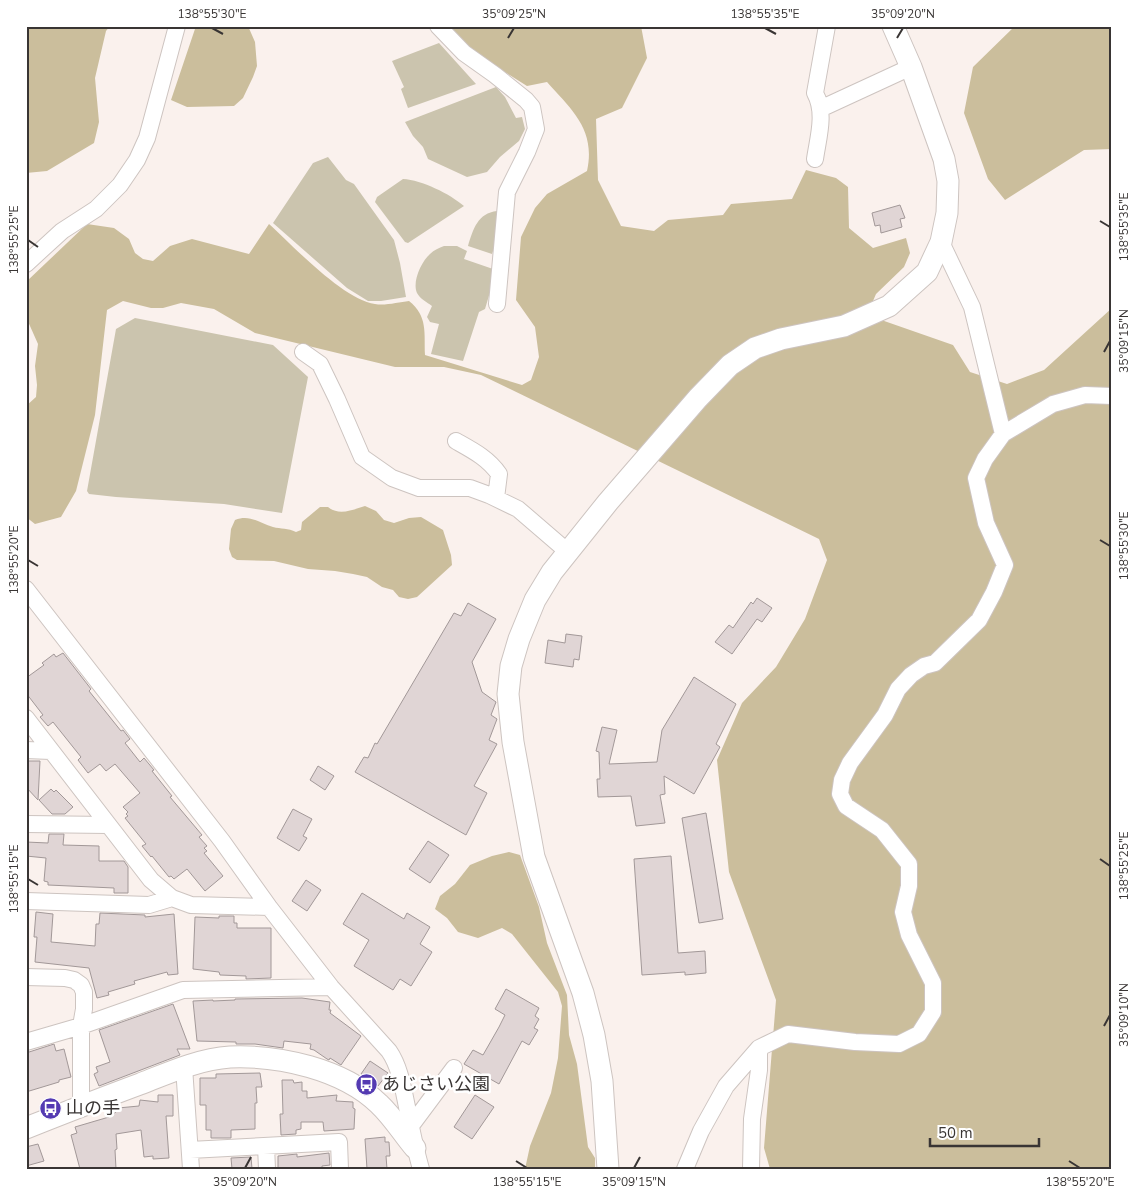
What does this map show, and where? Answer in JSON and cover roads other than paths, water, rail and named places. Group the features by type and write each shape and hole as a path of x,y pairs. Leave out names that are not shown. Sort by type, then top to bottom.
{"street":[{"path":"26,264 62,231 96,208 120,185 137,160 147,138 177,26"},
{"path":"438,26 464,53 514,90 532,106 536,129 507,192 497,304"},
{"path":"815,160 822,117 815,93 827,26"},
{"path":"608,1169 602,1081 594,1035 583,993 534,857 513,742 508,694 511,666 534,600 552,572 608,502 698,398 730,365 755,348 780,339 844,326 889,306 927,272 941,242 947,212 948,181 944,159 911,67 893,26"},
{"path":"820,109 911,67"},
{"path":"941,242 972,307 1002,434"},
{"path":"303,352 320,364 362,457 392,478 419,488 470,488 496,498 518,509 568,552"},
{"path":"686,1169 701,1131 726,1086 759,1048 788,1034 855,1042 899,1044 919,1034 933,1012 932,983 909,935 903,912 909,886 909,864 882,830 846,806 840,794 842,780 850,763 885,715 898,689 911,675 924,666 935,663 952,648 979,620 994,592 1005,565 986,523 976,478 985,459 1002,434 1053,404 1085,395 1112,396"},
{"path":"456,441 484,457 493,465 499,474 496,498"},
{"path":"26,589 222,841 268,908 331,987 395,1059 421,1169"},
{"path":"26,718 151,880 172,898 191,905 268,908"},
{"path":"26,750 51,751"},
{"path":"26,824 108,825"},
{"path":"26,901 149,905 172,898"},
{"path":"26,976 65,978 81,984 84,992 81,1026 81,1106"},
{"path":"26,1042 81,1026 183,990 331,987"},
{"path":"751,1169 752,1119 759,1070 759,1048"},
{"path":"26,1128 184,1067 230,1057 305,1065 346,1081 378,1103 415,1148"},
{"path":"184,1067 191,1169"},
{"path":"410,1127 454,1068"},
{"path":"190,1150 339,1142 340,1169"},
{"path":"266,1146 267,1169"}],"place":[{"name":"あじさい公園","path":"366,1084"},
{"name":"山の手","path":"50,1108"}]}
